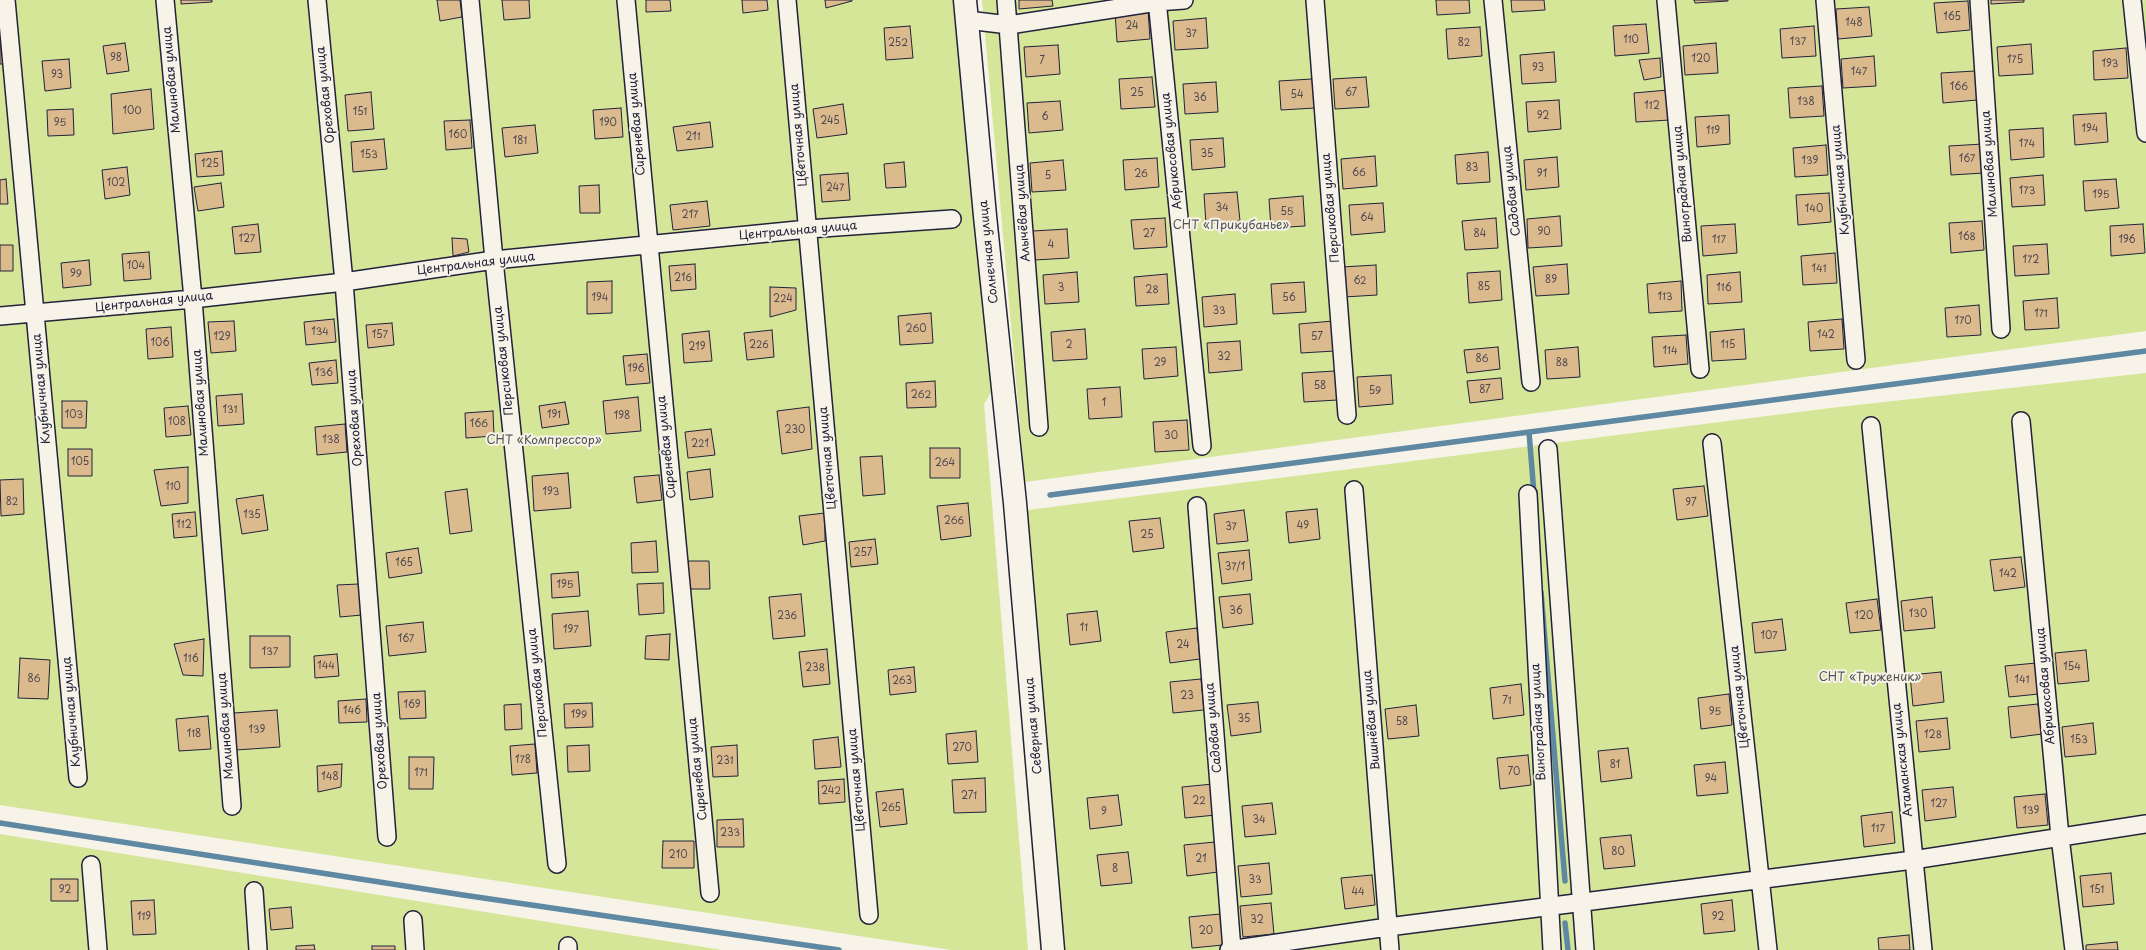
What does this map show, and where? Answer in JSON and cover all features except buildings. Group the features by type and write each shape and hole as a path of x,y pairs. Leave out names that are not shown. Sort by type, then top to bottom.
{"street":[{"name":"Клубничная улица","path":"6,0 78,778"},
{"name":"Малиновая улица","path":"165,0 193,299 232,806"},
{"name":"Ореховая улица","path":"317,0 344,282 388,836"},
{"name":"Персиковая улица","path":"470,0 494,260 557,864"},
{"name":"Сиреневая улица","path":"626,0 710,893"},
{"name":"Цветочная улица","path":"787,0 869,916"},
{"name":"Алычёвая улица","path":"1006,0 1038,427"},
{"path":"966,10 1009,24 1157,1 1184,0"},
{"name":"Персиковая улица","path":"1315,0 1347,415"},
{"name":"Садовая улица","path":"1493,0 1531,382"},
{"name":"Виноградная улица","path":"1666,0 1700,369"},
{"name":"Клубничная улица","path":"1826,0 1856,360"},
{"name":"Малиновая улица","path":"1979,0 2000,329"},
{"path":"2132,0 2146,133"},
{"name":"Абрикосовая улица","path":"1157,1 1202,446"},
{"name":"Солнечная улица","path":"966,10 984,208 1015,503"},
{"name":"Центральная улица","path":"0,316 193,299 344,282 494,260 808,229 952,219"},
{"name":"Абрикосовая улица","path":"2021,421 2060,837 2074,950"},
{"name":"Атаманская улица","path":"1871,426 1923,950"},
{"name":"Цветочная улица","path":"1712,443 1768,950"},
{"path":"1548,449 1580,904 1585,950"},
{"name":"Вишнёвая улица","path":"1354,490 1390,950"},
{"name":"Виноградная улица","path":"1528,494 1552,950"},
{"name":"Северная улица","path":"1015,503 1053,950"},
{"name":"Садовая улица","path":"1197,506 1231,950"},
{"path":"1231,950 1388,927 1549,908 1913,860 2146,824"},
{"path":"91,865 98,950"},
{"path":"254,891 258,950"},
{"path":"413,920 415,950"}],"green space":[{"name":"СНТ «Компрессор»","path":"0,0 974,0 1006,368 984,404 1028,950 951,950 0,805"},
{"name":"СНТ «Прикубанье»","path":"982,0 2146,0 2146,331 1025,482"},
{"name":"СНТ «Труженик»","path":"2146,373 2146,950 1040,950 1004,513 1830,408"},
{"path":"0,834 722,950 0,950"}],"waterway":[{"path":"1050,495 2146,351"},
{"path":"1529,432 1534,494"},
{"path":"1541,592 1565,881"},
{"path":"0,823 463,895 839,950"},
{"path":"1565,923 1568,950"}]}
